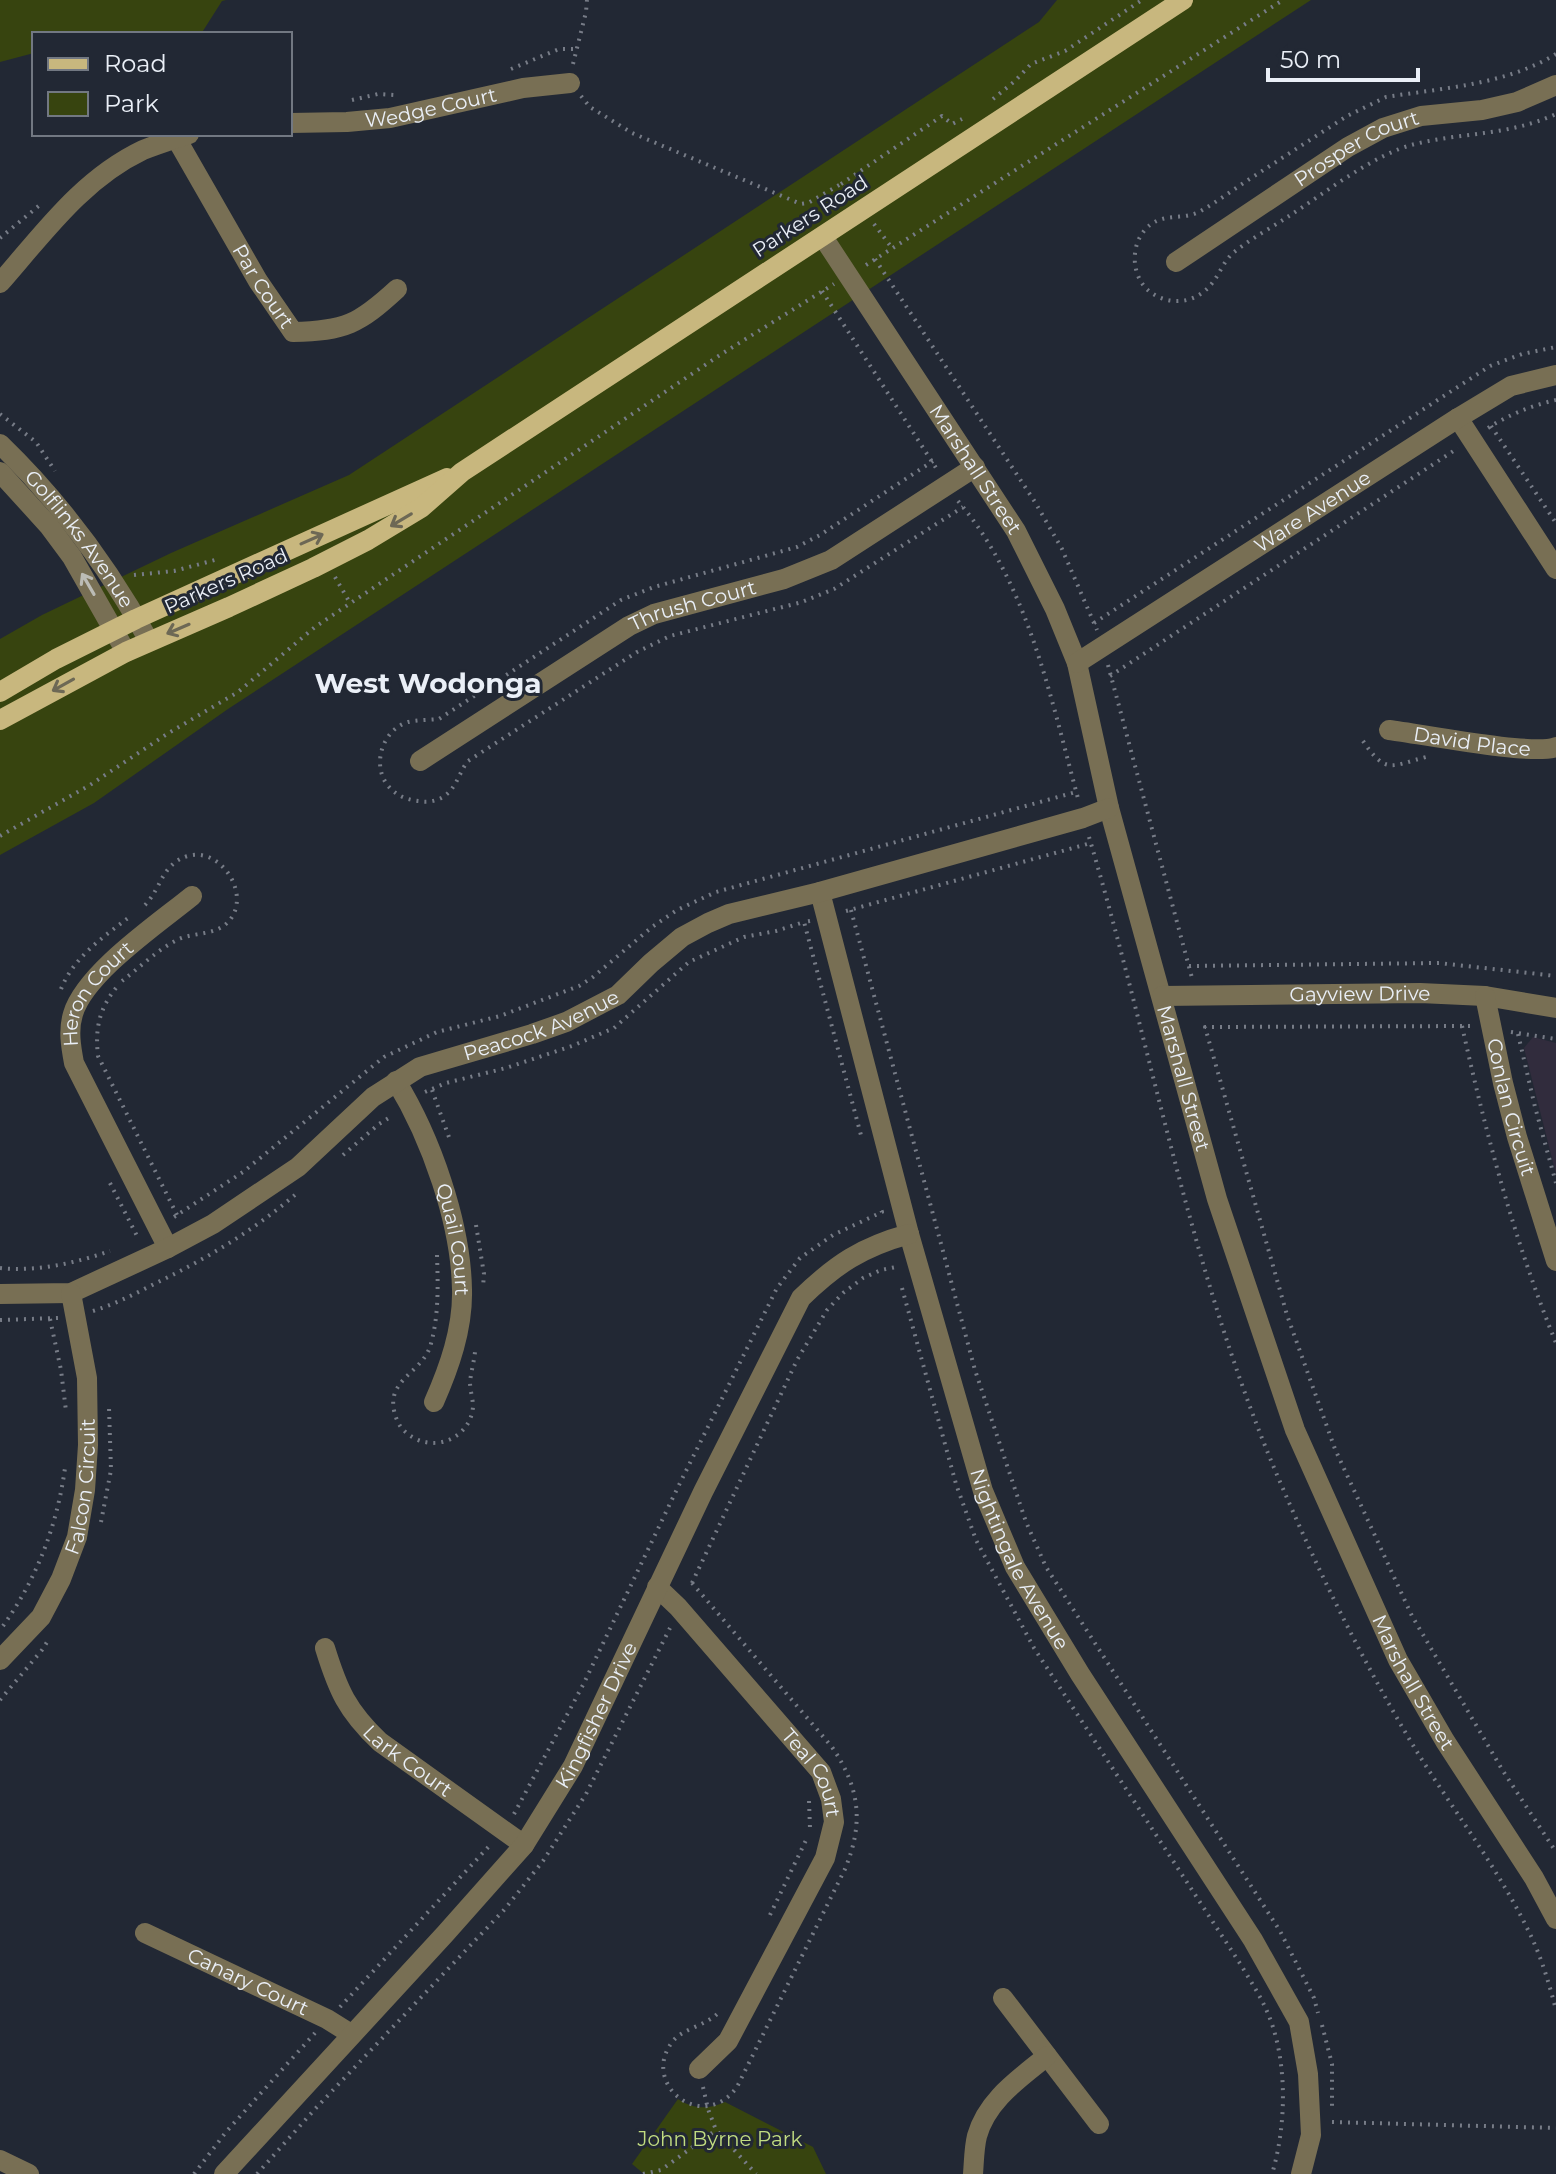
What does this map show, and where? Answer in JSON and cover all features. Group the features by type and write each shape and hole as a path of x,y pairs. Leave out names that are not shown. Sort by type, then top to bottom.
{"main road":[{"name":"Parkers Road","path":"0,720 126,652 326,562 421,508 462,472 1183,0"},
{"name":"Parkers Road","path":"0,692 56,659 136,619 462,472"}],"street":[{"name":"Wedge Court","path":"292,123 390,118 523,88 570,83"},
{"name":"Prosper Court","path":"1176,262 1348,147 1383,128 1421,116 1482,110 1517,102 1556,85"},
{"path":"0,283 66,206 101,175 142,151 182,136"},
{"name":"Par Court","path":"182,136 258,281 293,332 320,332 350,325 374,311 397,289"},
{"name":"Marshall Street","path":"823,237 1016,531 1055,609 1077,663 1109,808 1217,1199 1295,1430 1398,1660 1445,1741 1534,1878 1556,1919"},
{"name":"Ware Avenue","path":"1077,663 1511,386 1556,375"},
{"path":"1458,418 1556,569"},
{"name":"Golflinks Avenue","path":"0,444 65,513 112,577 149,641"},
{"name":"Thrush Court","path":"420,761 629,626 654,614 784,579 831,560 975,467"},
{"name":"Golflinks Avenue","path":"0,472 49,526 72,557 126,652"},
{"name":"David Place","path":"1389,730 1506,746 1556,747"},
{"name":"Peacock Avenue","path":"0,1294 71,1293 168,1248 213,1224 298,1167 373,1097 396,1081 431,1063 566,1022 618,995 682,937 708,923 729,914 820,892 1109,808"},
{"name":"Nightingale Avenue","path":"820,892 909,1234 983,1491 1015,1567 1080,1674 1253,1940 1299,2022 1308,2074 1311,2135 1301,2174"},
{"name":"Heron Court","path":"168,1248 74,1063 70,1039 74,1012 88,987 107,965 192,896"},
{"name":"Gayview Drive","path":"1162,996 1420,993 1485,996 1556,1008"},
{"name":"Conlan Circuit","path":"1485,996 1520,1148 1556,1261"},
{"name":"Quail Court","path":"396,1081 410,1104 436,1168 457,1235 462,1292 457,1334 434,1402"},
{"name":"Kingfisher Drive","path":"224,2174 524,1845 573,1766 657,1587 801,1298 850,1256 909,1234"},
{"name":"Falcon Circuit","path":"0,1660 41,1617 61,1579 77,1537 88,1445 87,1378 71,1293"},
{"name":"Teal Court","path":"657,1587 678,1607 821,1772 831,1799 834,1822 825,1858 728,2041 699,2069"},
{"name":"Lark Court","path":"325,1648 338,1689 360,1723 380,1742 524,1845"},
{"name":"Canary Court","path":"145,1933 327,2019 351,2034"},
{"path":"1003,1998 1099,2124"},
{"path":"973,2174 976,2139 984,2117 1002,2093 1047,2056"},
{"path":"0,2160 29,2174"}],"path":[{"path":"587,0 570,83 590,107 632,133 801,204 841,184 942,116 952,124 973,114"},
{"path":"984,106 1031,64 1065,51 1142,0"},
{"path":"0,836 90,785 238,692 315,627 720,355 1283,0"},
{"path":"508,69 559,49 575,50"},
{"path":"342,104 378,94 393,95"},
{"path":"841,184 892,248"},
{"path":"1094,623 1490,366 1522,354 1556,347"},
{"path":"1110,676 1502,419 1556,400"},
{"path":"0,414 36,442 60,479"},
{"path":"1491,426 1556,523"},
{"path":"132,574 174,571 227,557"},
{"path":"326,562 350,603"},
{"path":"865,1151 804,922 1091,843"},
{"path":"146,905 153,898 165,871 189,855 218,863 233,877 236,889 234,912 225,925 217,930 176,940 164,949 109,996 97,1023 98,1056 177,1216"},
{"path":"851,910 975,1370 1026,1522 1046,1567 1280,1931 1307,1984 1314,1998 1332,2064 1332,2132"},
{"path":"57,998 81,957 133,914"},
{"path":"1189,966 1439,963 1556,976"},
{"path":"1462,1026 1514,1229 1556,1343"},
{"path":"1556,1039 1462,1026 1205,1027 1287,1315 1335,1449 1412,1616 1503,1771 1556,1852"},
{"path":"1518,1033 1556,1183"},
{"path":"110,1183 138,1238"},
{"path":"194,2174 226,2132 327,2019 503,1831 584,1683 777,1288 800,1258 811,1250 833,1235 882,1212 878,1197"},
{"path":"50,1319 61,1370 66,1421"},
{"path":"0,1630 40,1563 62,1490 65,1465"},
{"path":"692,1583 832,1747 848,1774 858,1821 845,1869 737,2087 725,2100 707,2106 692,2106 671,2090 663,2072 664,2054 677,2036 707,2023 723,2008"},
{"path":"764,1926 806,1843 811,1817 808,1796"},
{"path":"699,2069 716,2130 756,2174"},
{"path":"1332,2122 1556,2128"},
{"path":"643,2174 661,2170 716,2130"}],"shaded area":[{"path":"1533,1037 1556,1043 1556,1174 1524,1048"}],"green space":[{"path":"0,0 226,0 222,1 202,32 32,32 32,54 0,62"},
{"path":"1057,0 1311,0 228,709 94,803 0,855 0,639 42,615 171,553 349,475 1039,22"},
{"name":"John Byrne Park","path":"678,2099 701,2107 725,2102 813,2147 826,2174 644,2174 632,2164"}],"district":[{"name":"West Wodonga","path":"428,683"}]}
